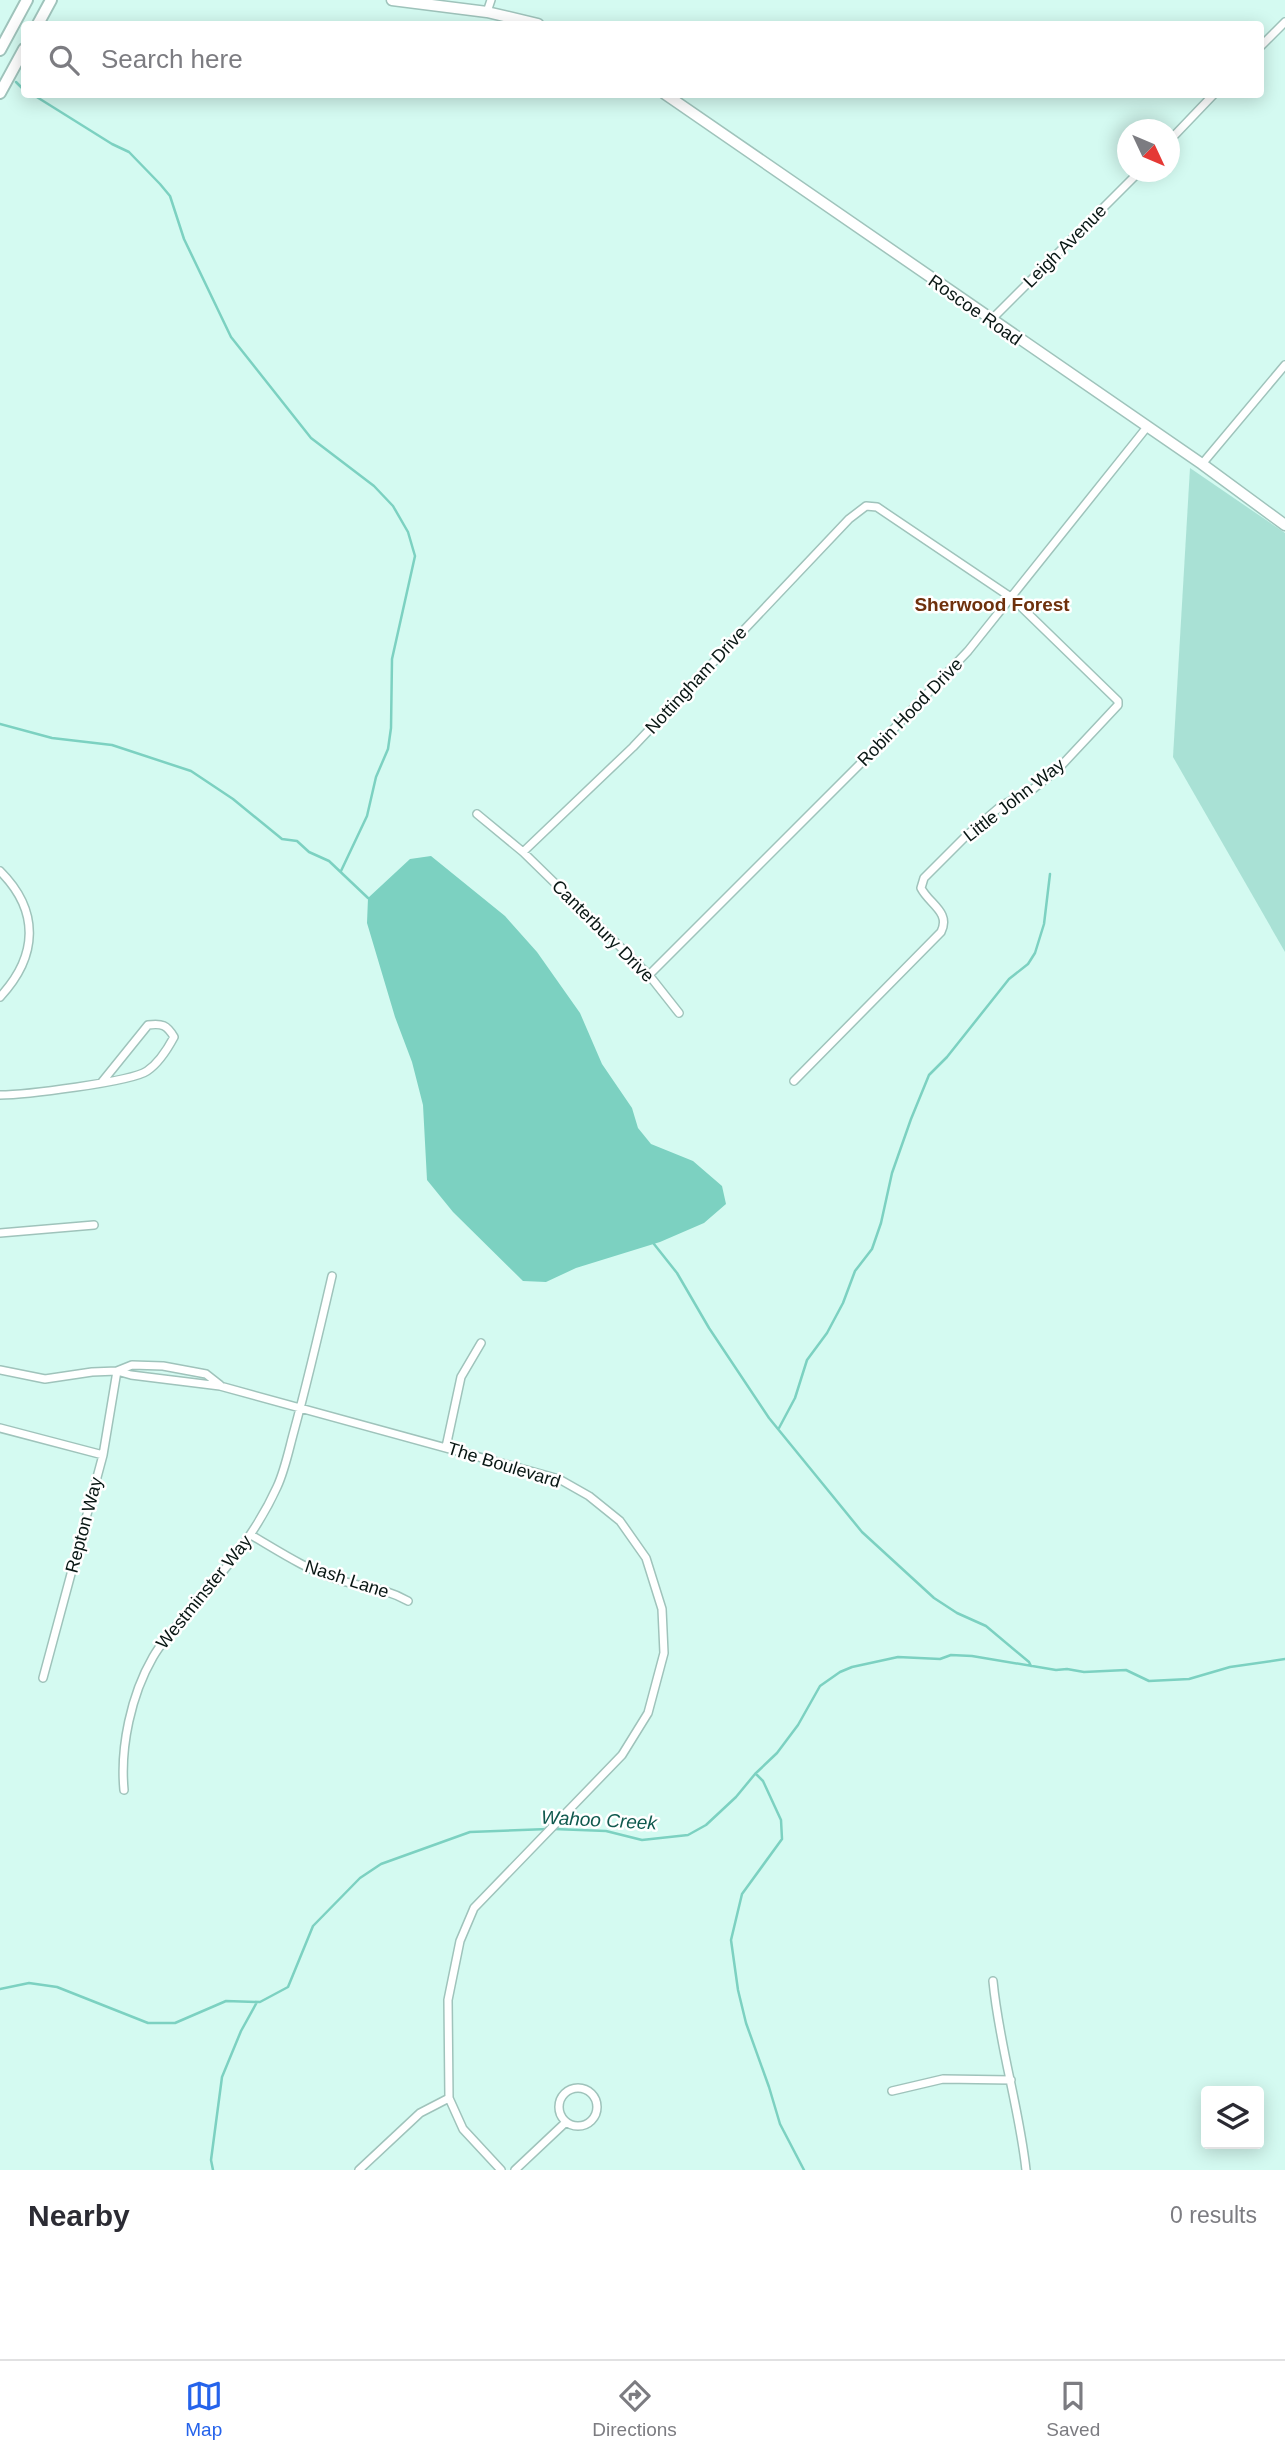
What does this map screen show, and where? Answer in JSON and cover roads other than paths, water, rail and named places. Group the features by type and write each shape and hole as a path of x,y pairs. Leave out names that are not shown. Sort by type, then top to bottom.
{"main road":[{"path":"0,50 27,0"},
{"path":"40,21 51,0"},
{"path":"392,0 487,12 525,21"},
{"path":"0,93 21,54"},
{"name":"Roscoe Road","path":"670,98 990,321 1202,464 1285,525"}],"street":[{"path":"487,12 491,0"},
{"path":"1264,44 1285,22"},
{"path":"1180,130 1210,98"},
{"name":"Leigh Avenue","path":"990,321 1129,182"},
{"path":"1202,464 1285,365"},
{"name":"Robin Hood Drive","path":"649,975 875,749 968,651 1147,427"},
{"name":"Nottingham Drive","path":"523,852 633,747 849,519 866,506 877,507 1012,598"},
{"name":"Little John Way","path":"794,1081 941,932 945,923 944,916 923,894 921,888 925,878 966,836 1001,806 1033,789 1059,768 1118,705 1118,701 1012,598"},
{"name":"Canterbury Drive","path":"477,814 523,852 649,975 679,1013"},
{"path":"0,872 12,883 25,903 31,931 19,970 0,997"},
{"path":"0,1096 15,1095 102,1082 141,1075 166,1053 174,1037 169,1028 160,1024 148,1025 102,1082"},
{"path":"0,1233 94,1225"},
{"name":"Westminster Way","path":"124,1790 122,1769 132,1710 153,1656 232,1562 251,1535 279,1484 332,1276"},
{"path":"446,1447 461,1377 481,1343"},
{"name":"The Boulevard","path":"0,1370 45,1379 117,1371 220,1386 559,1479 589,1496 620,1521 646,1558 662,1609 664,1653 648,1713 622,1755 474,1908 460,1941 448,2000 449,2098 463,2129 501,2170"},
{"name":"Repton Way","path":"43,1678 103,1455 117,1371"},
{"path":"0,1428 103,1455"},
{"name":"Nash Lane","path":"251,1535 301,1565 341,1581 389,1591 408,1601"},
{"path":"993,1981 996,2018 1012,2080 1026,2170"},
{"path":"892,2091 943,2079 1012,2080"},
{"path":"578,2088 593,2095 597,2105 591,2121 577,2126 566,2122 559,2109 564,2093 578,2088"},
{"path":"359,2170 420,2113 449,2098"},
{"path":"515,2170 566,2122"}],"waterway":[{"path":"16,82 21,87"},
{"path":"38,98 129,152 160,184 170,196 184,239 231,337 311,438 374,486 393,506 408,532 415,556 392,659 388,749 376,777 367,816 341,871"},
{"path":"0,724 52,738 112,745 191,771 233,799 282,839 297,841 309,852 329,861 368,898"},
{"path":"779,1428 795,1398 807,1360 827,1333 843,1303 855,1271 872,1249 892,1173 929,1075 947,1057 1009,979 1028,964 1035,953 1044,924 1050,874"},
{"path":"654,1244 677,1273 709,1328 769,1418 862,1532 934,1598 957,1613 986,1626 1031,1666"},
{"name":"Wahoo Creek","path":"554,1829 606,1831 642,1840 688,1835 706,1825 777,1753 798,1725 820,1686 852,1667 898,1657 940,1659 951,1655 1056,1670 1126,1670 1149,1681 1189,1679 1230,1667 1285,1659"},
{"path":"756,1774 763,1781 781,1820 782,1839 742,1894 731,1940 746,2023 780,2124 804,2170"},
{"name":"Wahoo Creek","path":"0,1989 29,1983 57,1987 148,2023 175,2023 226,2001 260,2002 288,1987 313,1926 360,1878 381,1864 470,1832 548,1829"},
{"path":"213,2170 211,2160 222,2077 241,2031 257,2002"}],"district":[{"name":"Sherwood Forest","path":"992,604"}]}
